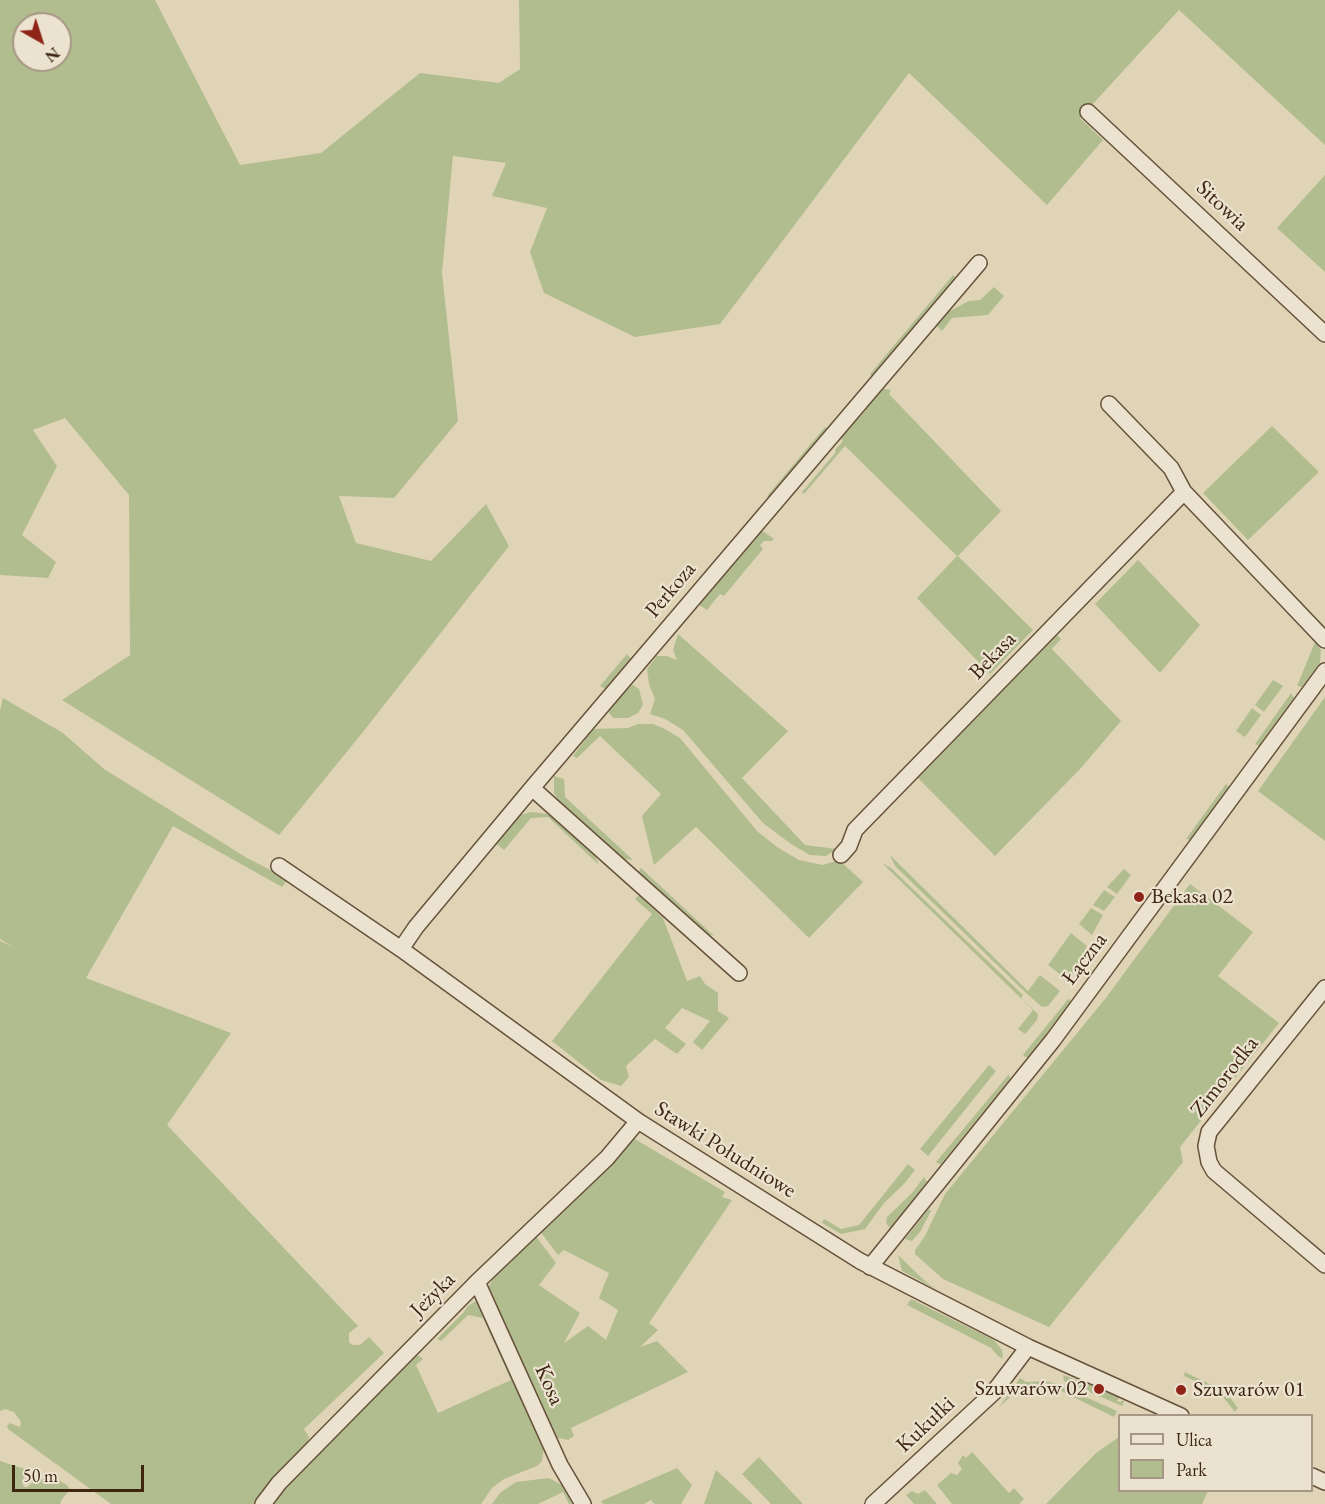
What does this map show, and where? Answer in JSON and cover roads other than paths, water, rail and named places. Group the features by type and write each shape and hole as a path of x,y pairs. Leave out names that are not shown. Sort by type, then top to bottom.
{"street":[{"name":"Sitowia","path":"1088,112 1325,334"},
{"name":"Perkoza","path":"401,949 416,927 532,788 979,263"},
{"path":"1109,404 1171,468 1184,492 1325,640"},
{"name":"Bekasa","path":"841,855 849,846 855,830 1184,492"},
{"name":"Łączna","path":"870,1267 1053,1040 1325,671"},
{"path":"532,788 739,973"},
{"name":"Stawki Południowe","path":"279,866 401,949 638,1121 870,1267 1028,1347 1177,1414"},
{"name":"Zimorodka","path":"1325,988 1209,1132 1206,1146 1209,1162 1214,1171 1325,1264"},
{"name":"Jeżyka","path":"263,1504 279,1483 477,1282 607,1158 638,1121"},
{"name":"Kosa","path":"477,1282 561,1465 583,1504"},
{"name":"Kukułki","path":"873,1504 993,1393 1028,1347"}],"place":[{"name":"Bekasa 02","path":"1139,897"},
{"name":"Szuwarów 02","path":"1099,1389"},
{"name":"Szuwarów 01","path":"1181,1390"}]}
